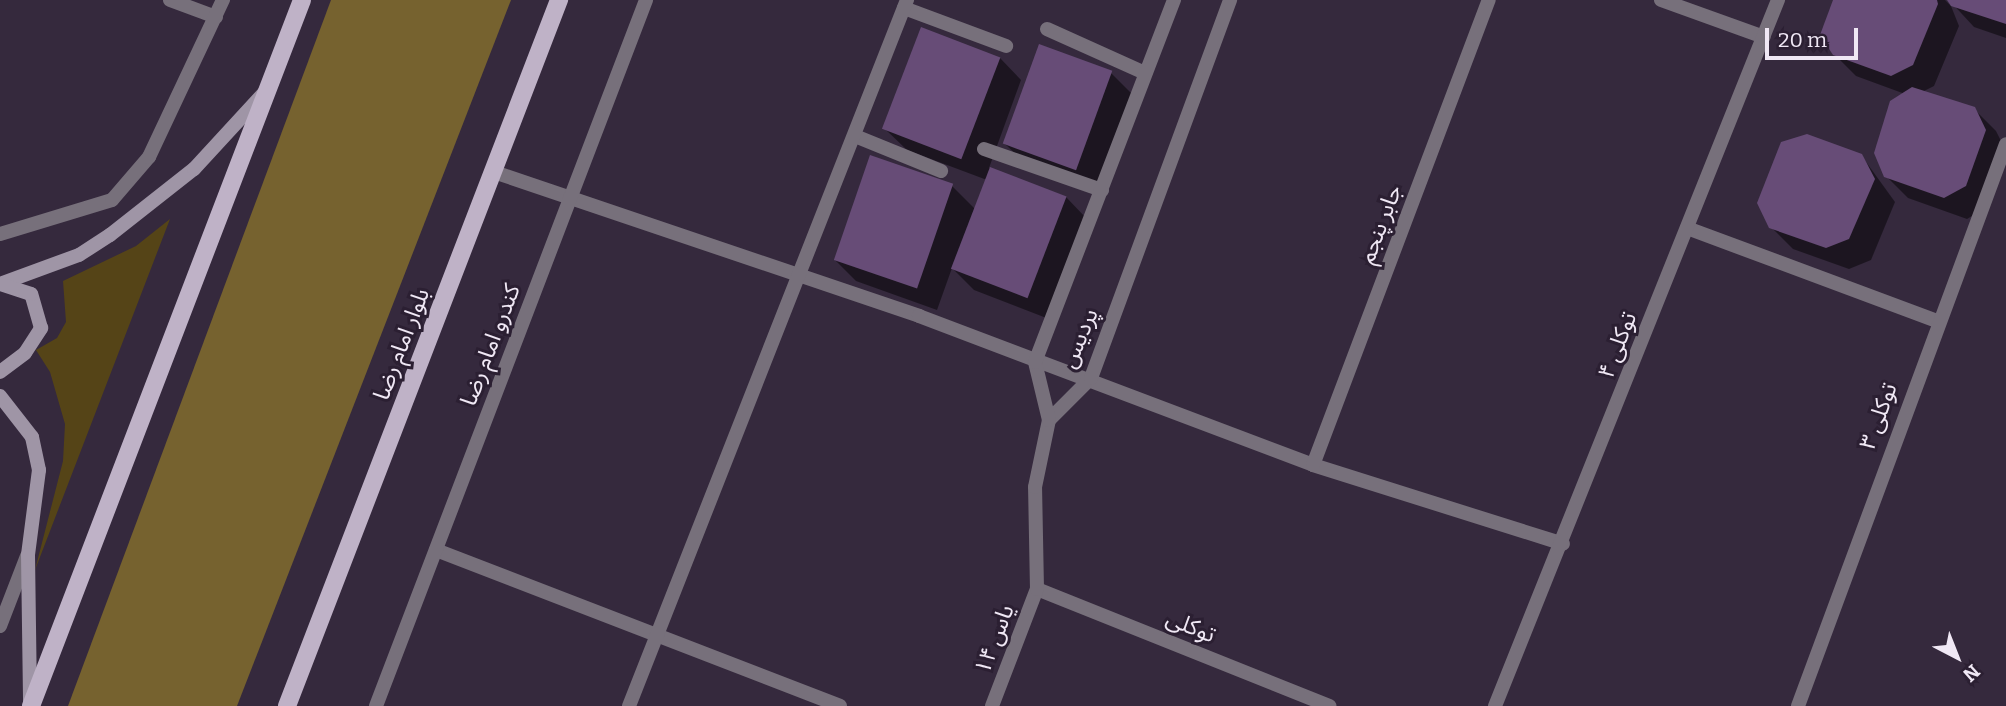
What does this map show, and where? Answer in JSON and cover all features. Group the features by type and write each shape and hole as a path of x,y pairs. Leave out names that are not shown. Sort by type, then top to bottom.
{"main road":[{"path":"31,706 302,0"},
{"name":"بلوار امام رضا","path":"287,706 559,0"},
{"path":"1,284 79,255 110,235 194,169 269,86"},
{"path":"0,372 25,352 41,328 32,294 1,284"},
{"path":"0,396 32,437 39,470 28,555 31,706"}],"street":[{"path":"170,0 216,17"},
{"path":"0,234 112,200 149,157 223,0"},
{"name":"کندرو امام رضا","path":"376,706 646,0"},
{"name":"پردیس","path":"1049,421 1035,362 1174,0"},
{"name":"پردیس","path":"1049,421 1091,378 1230,0"},
{"name":"جابر پنجم","path":"1313,464 1489,0"},
{"path":"1661,0 1764,37"},
{"name":"توکلی ۴","path":"1495,706 1563,544 1778,0"},
{"path":"629,706 906,4 1006,46"},
{"path":"1047,29 1145,73"},
{"path":"855,136 942,171"},
{"name":"توکلی ۳","path":"1798,706 1937,321 2006,144"},
{"path":"984,149 1102,190"},
{"path":"494,172 798,275 1035,362 1091,378 1313,464 1563,544"},
{"path":"1687,228 1937,321"},
{"path":"1037,589 1035,487 1049,421"},
{"path":"436,550 840,706"},
{"path":"0,626 28,555"},
{"name":"یاس ۱۴","path":"992,706 1037,589"},
{"name":"توکلی","path":"1037,589 1329,706"}],"shaded area":[{"path":"331,0 511,0 237,706 68,706"},
{"path":"170,219 35,570 63,461 65,424 50,372 36,350 57,338 66,322 63,281 136,246"}],"building":[{"path":"1833,0 1937,0 1938,4 1913,65 1891,76 1833,55 1820,35"},
{"path":"1947,0 2006,0 2006,24 1951,6"},
{"path":"921,27 1000,57 961,159 882,129"},
{"path":"1039,44 1112,71 1076,170 1003,144"},
{"path":"1912,87 1975,107 1986,130 1966,186 1944,198 1884,177 1874,153 1890,101"},
{"path":"1807,134 1862,154 1875,179 1849,239 1826,248 1769,228 1757,203 1781,142"},
{"path":"870,155 953,184 917,289 834,260"},
{"path":"990,167 1067,196 1027,298 951,269"}]}
